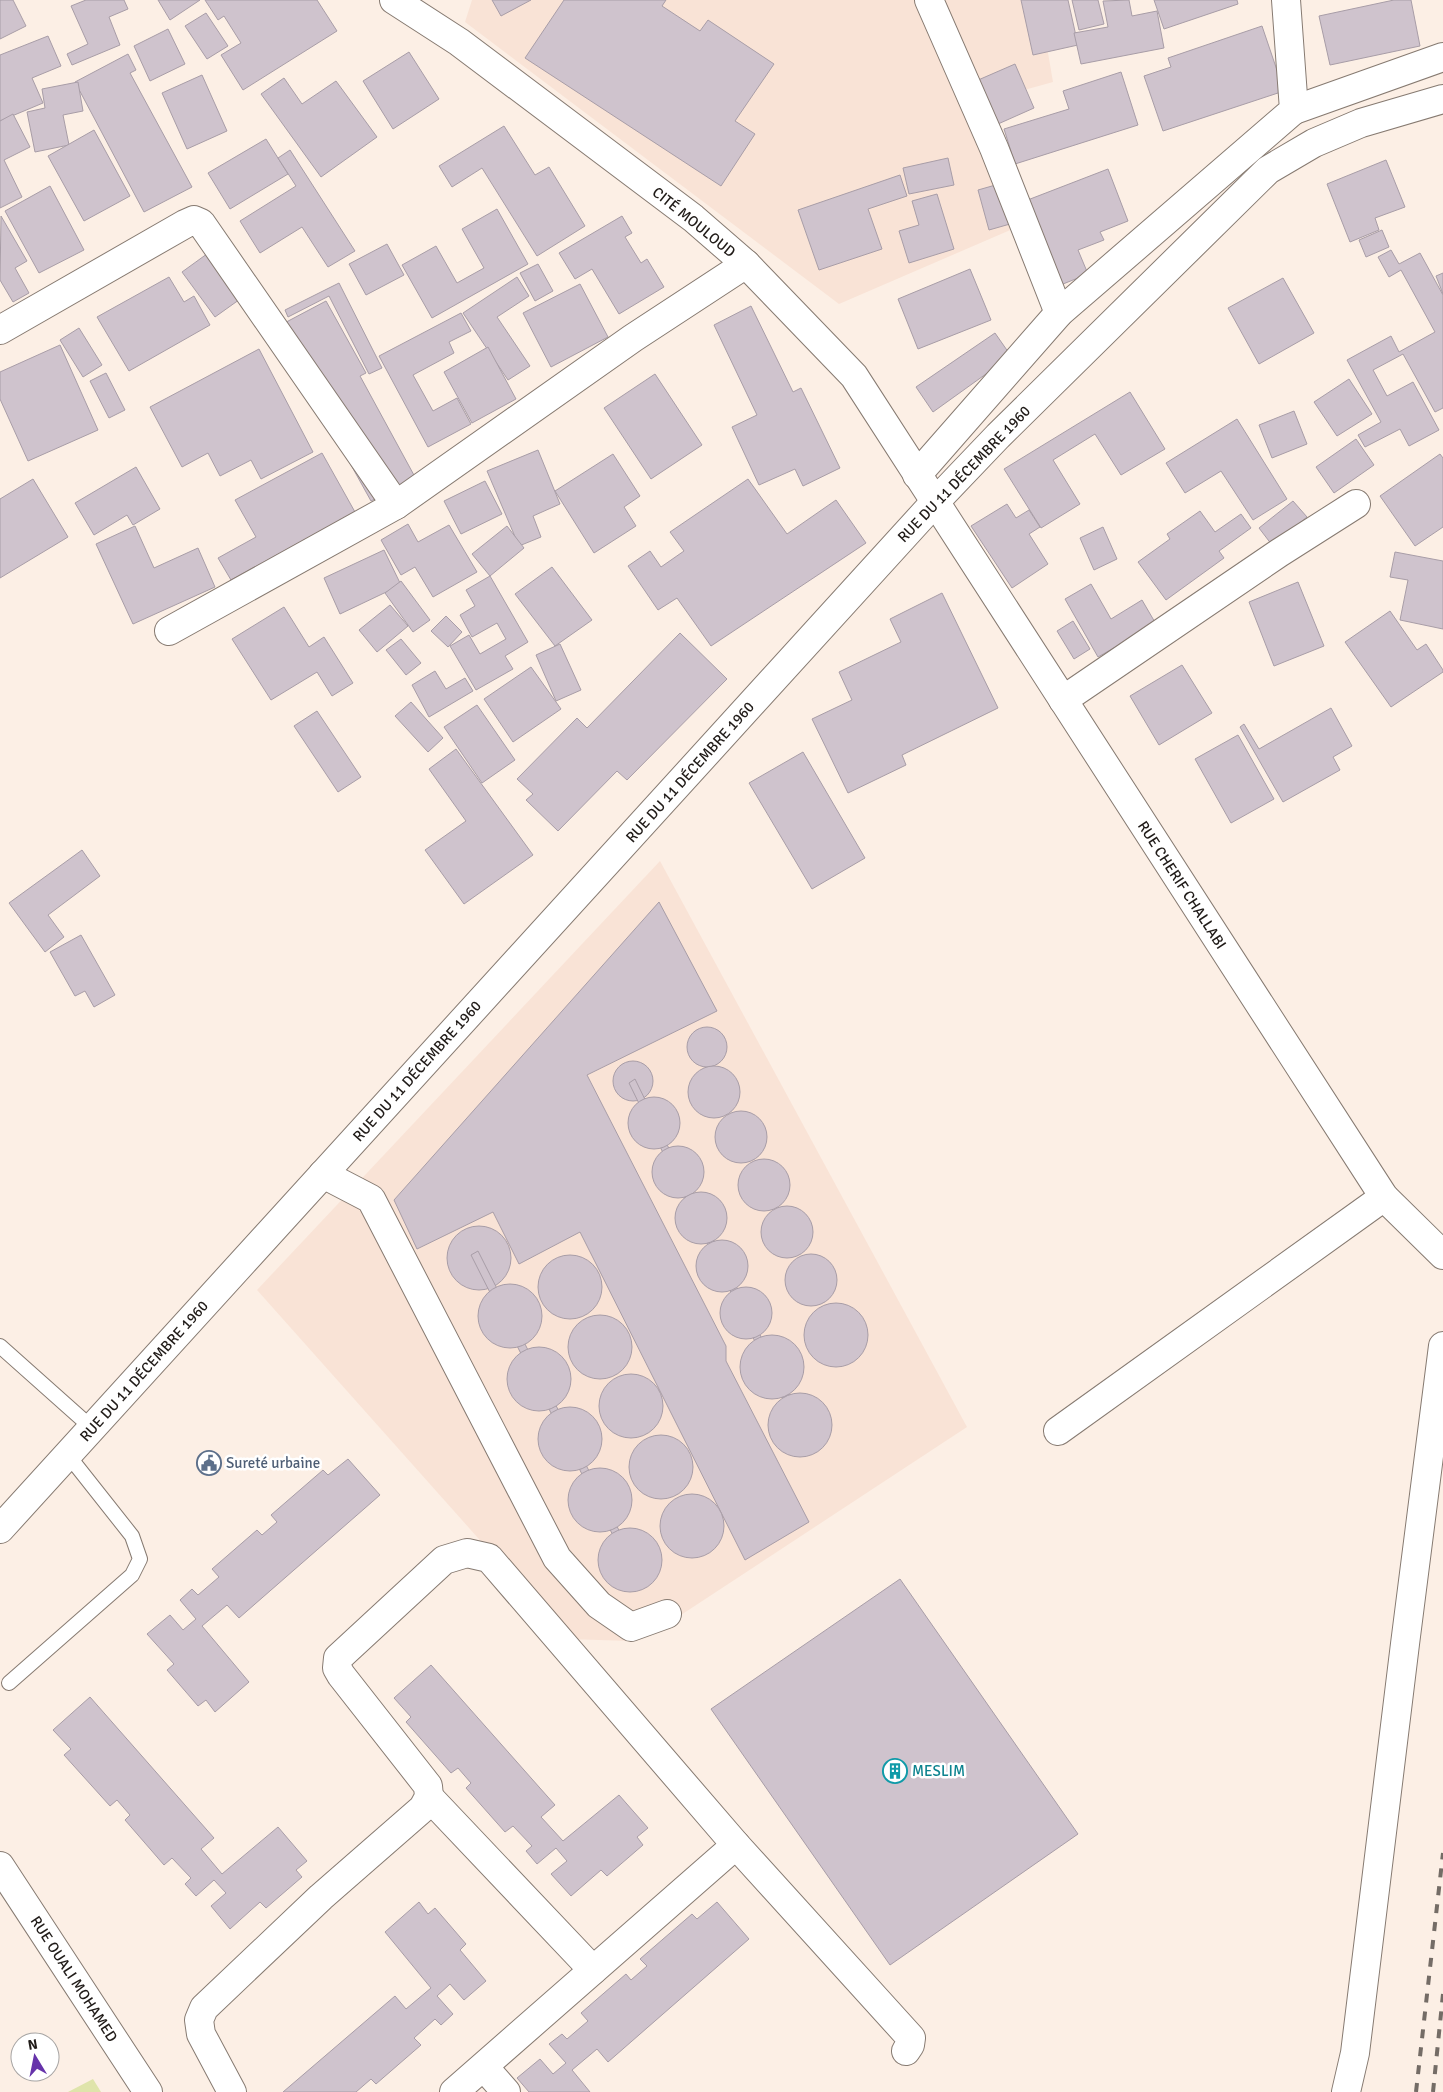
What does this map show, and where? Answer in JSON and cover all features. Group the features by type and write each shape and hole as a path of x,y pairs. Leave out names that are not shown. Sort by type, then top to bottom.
{"street":[{"name":"CITÉ MOULOUD","path":"394,0 467,48 693,218 746,264 854,376 935,502"},
{"path":"929,0 994,148 1058,313"},
{"path":"1286,0 1294,110"},
{"path":"917,475 1058,313 1294,110 1443,57"},
{"name":"RUE DU 11 DÉCEMBRE 1960","path":"0,1529 935,502 998,436 1268,170 1314,143 1354,126 1443,99"},
{"path":"0,330 185,224 194,220 201,223 396,505"},
{"path":"169,631 396,505 633,338 746,264"},
{"name":"RUE CHERIF CHALLABI","path":"935,502 1384,1197 1443,1255"},
{"path":"1062,700 1279,553 1356,504"},
{"path":"323,1174 371,1199 558,1558 599,1605 631,1627 667,1614"},
{"path":"1058,1431 1384,1197"},
{"path":"1346,2092 1356,2054 1404,1644 1443,1346"},
{"path":"232,2092 201,2034 199,2020 204,2008 321,1897 422,1808 429,1797 428,1786 341,1675 337,1668 338,1658 444,1560 467,1553 489,1558 736,1845 911,2038 910,2045 906,2051"},
{"path":"429,1797 593,1970"},
{"path":"454,2092 736,1845"},
{"name":"RUE OUALI MOHAMED","path":"0,1866 148,2092"},
{"path":"484,2067 506,2092"}],"lane":[{"path":"0,1346 92,1428"},
{"path":"9,1682 132,1575 140,1559 132,1536 68,1455"}],"shaded area":[{"path":"472,0 1039,0 1053,82 966,106 1015,228 839,304 465,22"},
{"path":"660,861 967,1427 652,1634 630,1641 568,1639 257,1290"}],"green space":[{"path":"93,2079 101,2092 68,2092"}],"building":[{"path":"0,0 13,0 26,26 0,39"},
{"path":"86,0 124,0 128,9 109,17 120,45 72,65 67,54 88,44 71,6"},
{"path":"158,0 200,0 170,20"},
{"path":"205,0 317,0 337,31 243,90 221,55 241,43 224,16 218,20"},
{"path":"492,0 531,0 501,16"},
{"path":"564,0 666,0 662,6 700,31 708,20 774,64 735,121 755,134 721,186 525,58"},
{"path":"1021,0 1068,0 1078,45 1033,55"},
{"path":"1072,0 1098,0 1104,24 1079,30"},
{"path":"1129,0 1132,16 1157,11 1164,48 1081,64 1074,33 1108,27 1103,1"},
{"path":"1154,0 1237,0 1238,4 1164,29"},
{"path":"1394,0 1411,0 1420,46 1330,65 1319,16"},
{"path":"206,13 228,46 207,59 185,26"},
{"path":"1262,26 1284,91 1163,131 1144,76 1171,67 1168,58"},
{"path":"168,29 185,64 150,81 134,46"},
{"path":"48,36 61,66 32,78 43,103 0,121 0,55"},
{"path":"409,52 439,99 393,129 363,81"},
{"path":"128,54 136,70 130,73 192,187 144,212 75,82"},
{"path":"1015,64 1034,108 989,128 969,84"},
{"path":"1121,72 1138,125 1015,164 1004,129 1069,109 1063,91"},
{"path":"202,75 227,131 187,149 162,93"},
{"path":"284,78 302,104 336,81 377,137 321,177 261,94"},
{"path":"78,82 83,111 63,115 69,145 35,152 27,112 45,108 42,89"},
{"path":"13,114 30,147 4,160 22,197 0,208 0,121"},
{"path":"504,126 535,175 549,167 585,226 537,256 482,168 452,187 439,166"},
{"path":"94,130 130,196 84,221 48,156"},
{"path":"266,139 288,174 230,209 208,173"},
{"path":"290,150 355,251 328,267 302,227 260,253 240,221 296,186 278,158"},
{"path":"948,158 954,185 909,194 903,168"},
{"path":"1386,160 1405,207 1375,218 1379,230 1350,242 1327,184"},
{"path":"1108,169 1128,221 1100,232 1104,240 1078,250 1088,274 1058,286 1025,201"},
{"path":"900,175 907,196 868,209 882,249 819,270 798,210"},
{"path":"999,184 1010,224 989,230 978,190"},
{"path":"50,186 84,250 39,273 5,211"},
{"path":"937,194 954,249 909,263 899,231 919,225 912,201"},
{"path":"497,209 528,264 432,318 402,265 436,246 457,283 484,268 462,229"},
{"path":"1,216 27,261 15,268 29,293 13,302 0,280"},
{"path":"622,216 632,233 625,237 641,263 647,259 664,287 619,314 592,269 575,279 559,253"},
{"path":"1382,230 1389,247 1366,257 1359,240"},
{"path":"387,244 404,275 366,295 349,264"},
{"path":"1391,250 1399,264 1420,253 1443,295 1443,408 1435,412 1403,354 1373,370 1387,396 1413,382 1439,430 1409,446 1400,429 1365,447 1358,435 1381,422 1347,360 1391,336 1399,352 1435,332 1401,270 1389,277 1378,257"},
{"path":"211,251 243,297 215,317 182,272"},
{"path":"538,264 553,291 535,301 520,273"},
{"path":"970,269 991,320 918,349 898,299"},
{"path":"1443,273 1443,294 1436,276"},
{"path":"169,277 184,302 194,296 210,325 129,371 97,317"},
{"path":"517,277 529,296 497,317 530,366 508,380 463,313"},
{"path":"1283,278 1314,333 1259,364 1228,308"},
{"path":"339,283 382,368 369,374 329,296 288,317 285,310"},
{"path":"580,284 608,337 551,367 523,313"},
{"path":"326,301 366,373 360,376 415,477 371,501 275,328"},
{"path":"751,306 793,392 801,388 840,468 803,486 795,469 759,485 732,427 757,415 714,325"},
{"path":"461,313 471,331 449,342 454,353 413,375 433,411 457,398 471,424 428,447 379,356"},
{"path":"79,328 102,365 83,377 60,340"},
{"path":"995,333 1011,356 933,412 916,387"},
{"path":"60,345 98,430 28,461 0,399 0,372"},
{"path":"488,347 516,399 472,423 444,372"},
{"path":"259,349 313,452 261,479 251,460 220,476 208,453 182,467 150,407"},
{"path":"106,373 125,410 109,418 90,381"},
{"path":"655,374 702,445 651,479 604,408"},
{"path":"1349,379 1372,414 1337,436 1314,402"},
{"path":"1130,392 1165,449 1121,475 1095,434 1053,460 1080,504 1041,528 1004,469"},
{"path":"1294,411 1307,444 1272,458 1259,425"},
{"path":"1237,419 1287,499 1253,520 1221,471 1185,493 1166,463"},
{"path":"1356,439 1374,465 1334,493 1316,467"},
{"path":"538,450 560,504 533,516 541,537 519,546 487,471"},
{"path":"322,453 355,512 231,580 218,558 256,537 235,500"},
{"path":"613,454 640,496 624,507 636,526 594,553 555,491"},
{"path":"1440,454 1443,458 1443,527 1415,546 1380,496"},
{"path":"136,467 160,509 133,525 127,515 94,535 75,503"},
{"path":"33,479 68,537 0,578 0,499"},
{"path":"748,479 787,534 836,500 866,543 711,646 677,598 658,610 628,566 650,551 661,567 684,551 670,532"},
{"path":"485,481 502,514 461,534 444,501"},
{"path":"1293,501 1307,517 1272,545 1259,528"},
{"path":"1007,504 1016,518 1029,510 1040,527 1029,534 1048,564 1012,588 971,526"},
{"path":"1200,511 1215,532 1241,514 1251,528 1219,551 1224,558 1166,600 1138,562 1170,539 1167,534"},
{"path":"408,524 418,542 449,525 477,572 433,597 415,567 401,575 381,540"},
{"path":"135,526 154,568 198,548 215,587 133,624 96,544"},
{"path":"507,526 524,548 490,576 472,554"},
{"path":"1103,527 1117,559 1094,570 1080,538"},
{"path":"384,550 401,585 340,614 324,578"},
{"path":"1395,552 1443,561 1443,629 1400,620 1408,580 1390,577"},
{"path":"552,567 592,620 555,646 515,594"},
{"path":"490,576 528,642 505,656 513,669 476,690 450,646 469,635 480,654 506,639 497,623 472,637 460,615 475,606 466,590"},
{"path":"401,581 430,620 413,632 385,593"},
{"path":"1298,582 1324,646 1274,666 1249,602"},
{"path":"1091,584 1111,619 1142,600 1156,624 1098,657 1065,599"},
{"path":"942,593 998,708 902,755 906,765 848,793 812,719 852,700 839,672 901,642 890,619"},
{"path":"390,605 408,626 377,652 359,630"},
{"path":"284,607 309,647 324,637 353,683 332,696 317,672 271,700 232,639"},
{"path":"1390,611 1417,650 1426,644 1443,670 1443,672 1391,707 1345,642"},
{"path":"446,616 462,632 448,647 431,631"},
{"path":"1073,621 1090,649 1074,659 1057,631"},
{"path":"680,633 727,679 627,780 617,771 558,831 526,800 533,794 517,779 577,718 587,728"},
{"path":"401,639 421,663 406,675 386,650"},
{"path":"560,644 581,690 556,701 536,655"},
{"path":"1182,665 1212,713 1159,745 1130,696"},
{"path":"531,667 561,709 513,742 484,699"},
{"path":"435,671 446,689 465,678 473,691 429,717 412,685"},
{"path":"411,702 443,738 428,752 395,716"},
{"path":"477,705 515,760 482,783 444,727"},
{"path":"1331,708 1352,746 1333,757 1340,770 1283,802 1240,727 1244,724 1259,749"},
{"path":"317,711 361,777 338,792 294,726"},
{"path":"1238,735 1274,799 1231,823 1195,759"},
{"path":"456,749 533,855 464,904 425,850 466,821 429,769"},
{"path":"803,752 865,858 812,889 749,783"},
{"path":"82,850 100,876 48,915 64,937 45,952 9,903"},
{"path":"659,902 717,1011 587,1075 726,1346 726,1361 809,1522 745,1560 580,1232 519,1264 493,1212 417,1249 394,1200"},
{"path":"81,935 115,995 94,1007 85,991 75,996 50,952"},
{"path":"707,1027 721,1033 727,1047 721,1061 707,1067 693,1061 687,1047 693,1033"},
{"path":"633,1061 647,1067 653,1081 647,1095 633,1101 619,1095 613,1081 619,1067"},
{"path":"709,1066 719,1066 733,1073 740,1087 740,1097 733,1111 719,1118 709,1118 699,1114 692,1107 688,1097 688,1087 692,1077 699,1070"},
{"path":"635,1079 807,1431 800,1434 629,1083"},
{"path":"649,1097 659,1097 673,1104 680,1118 680,1128 673,1142 659,1149 649,1149 639,1145 632,1138 628,1128 628,1118 632,1108 639,1101"},
{"path":"736,1111 746,1111 760,1118 767,1132 767,1142 760,1156 746,1163 736,1163 726,1159 719,1152 715,1142 715,1132 719,1122 726,1115"},
{"path":"673,1146 683,1146 697,1153 704,1167 704,1177 697,1191 683,1198 673,1198 663,1194 656,1187 652,1177 652,1167 656,1157 663,1150"},
{"path":"759,1159 769,1159 783,1166 790,1180 790,1190 783,1204 769,1211 759,1211 749,1207 742,1200 738,1190 738,1180 742,1170 749,1163"},
{"path":"696,1192 706,1192 720,1199 727,1213 727,1223 720,1237 706,1244 696,1244 686,1240 679,1233 675,1223 675,1213 679,1203 686,1196"},
{"path":"782,1206 792,1206 806,1213 813,1227 813,1237 806,1251 792,1258 782,1258 772,1254 765,1247 761,1237 761,1227 765,1217 772,1210"},
{"path":"473,1226 485,1226 502,1235 509,1246 511,1258 509,1270 502,1281 485,1290 473,1290 461,1285 452,1276 447,1264 447,1252 452,1240 461,1231"},
{"path":"717,1240 727,1240 741,1247 748,1261 748,1271 741,1285 727,1292 717,1292 707,1288 700,1281 696,1271 696,1261 700,1251 707,1244"},
{"path":"478,1251 636,1564 629,1567 471,1255"},
{"path":"806,1254 816,1254 830,1261 837,1275 837,1285 830,1299 816,1306 806,1306 796,1302 789,1295 785,1285 785,1275 789,1265 796,1258"},
{"path":"564,1255 576,1255 593,1264 600,1275 602,1287 600,1299 593,1310 576,1319 564,1319 552,1314 543,1305 538,1293 538,1281 543,1269 552,1260"},
{"path":"504,1284 516,1284 533,1293 540,1304 542,1316 540,1328 533,1339 516,1348 504,1348 492,1343 483,1334 478,1322 478,1310 483,1298 492,1289"},
{"path":"741,1287 751,1287 765,1294 772,1308 772,1318 765,1332 751,1339 741,1339 731,1335 724,1328 720,1318 720,1308 724,1298 731,1291"},
{"path":"830,1303 842,1303 859,1312 866,1323 868,1335 866,1347 859,1358 842,1367 830,1367 818,1362 809,1353 804,1341 804,1329 809,1317 818,1308"},
{"path":"594,1315 606,1315 623,1324 630,1335 632,1347 630,1359 623,1370 606,1379 594,1379 582,1374 573,1365 568,1353 568,1341 573,1329 582,1320"},
{"path":"766,1335 778,1335 795,1344 802,1355 804,1367 802,1379 795,1390 778,1399 766,1399 754,1394 745,1385 740,1373 740,1361 745,1349 754,1340"},
{"path":"533,1347 545,1347 562,1356 569,1367 571,1379 569,1391 562,1402 545,1411 533,1411 521,1406 512,1397 507,1385 507,1373 512,1361 521,1352"},
{"path":"625,1374 637,1374 654,1383 661,1394 663,1406 661,1418 654,1429 637,1438 625,1438 613,1433 604,1424 599,1412 599,1400 604,1388 613,1379"},
{"path":"794,1393 806,1393 823,1402 830,1413 832,1425 830,1437 823,1448 806,1457 794,1457 782,1452 773,1443 768,1431 768,1419 773,1407 782,1398"},
{"path":"564,1407 576,1407 593,1416 600,1427 602,1439 600,1451 593,1462 576,1471 564,1471 552,1466 543,1457 538,1445 538,1433 543,1421 552,1412"},
{"path":"655,1435 667,1435 684,1444 691,1455 693,1467 691,1479 684,1490 667,1499 655,1499 643,1494 634,1485 629,1473 629,1461 634,1449 643,1440"},
{"path":"348,1459 380,1495 239,1618 227,1605 202,1626 249,1682 215,1712 206,1700 198,1706 167,1670 174,1664 147,1634 170,1615 183,1630 196,1619 180,1600 192,1589 198,1595 219,1577 212,1569 257,1530 262,1535 277,1522 271,1515 323,1470 328,1475"},
{"path":"594,1468 606,1468 623,1477 630,1488 632,1500 630,1512 623,1523 606,1532 594,1532 582,1527 573,1518 568,1506 568,1494 573,1482 582,1473"},
{"path":"686,1494 698,1494 715,1503 722,1514 724,1526 722,1538 715,1549 698,1558 686,1558 674,1553 665,1544 660,1532 660,1520 665,1508 674,1499"},
{"path":"624,1528 636,1528 653,1537 660,1548 662,1560 660,1572 653,1583 636,1592 624,1592 612,1587 603,1578 598,1566 598,1554 603,1542 612,1533"},
{"name":"MESLIM","path":"900,1579 1078,1834 890,1965 711,1709"},
{"path":"431,1665 555,1805 541,1817 563,1841 619,1795 648,1828 637,1837 643,1845 607,1876 601,1870 571,1896 551,1874 567,1861 556,1848 537,1864 526,1851 532,1846 513,1826 505,1832 466,1788 471,1783 458,1768 451,1773 406,1722 411,1717 394,1698"},
{"path":"90,1697 214,1838 201,1849 222,1874 278,1827 307,1861 296,1870 302,1877 266,1908 260,1902 230,1929 211,1906 226,1893 214,1880 196,1896 185,1884 191,1878 172,1858 164,1865 125,1820 130,1815 117,1800 110,1806 64,1755 71,1749 53,1730"},
{"path":"419,1902 428,1914 435,1908 466,1944 460,1950 486,1981 464,2000 450,1984 437,1996 453,2014 441,2025 435,2019 414,2038 421,2045 376,2084 371,2079 356,2092 283,2092 395,1996 406,2009 431,1988 385,1932"},
{"path":"717,1902 749,1939 608,2062 597,2049 572,2070 590,2092 529,2092 517,2078 540,2059 553,2074 566,2063 549,2044 562,2034 567,2039 588,2021 581,2013 626,1974 631,1980 647,1966 640,1959 692,1914 697,1919"}],"railway":[{"path":"1416,2092 1443,1853"},
{"path":"1433,2092 1443,1994"}],"place":[{"name":"Sureté urbaine","path":"209,1463"},
{"name":"MESLIM","path":"895,1771"}]}
